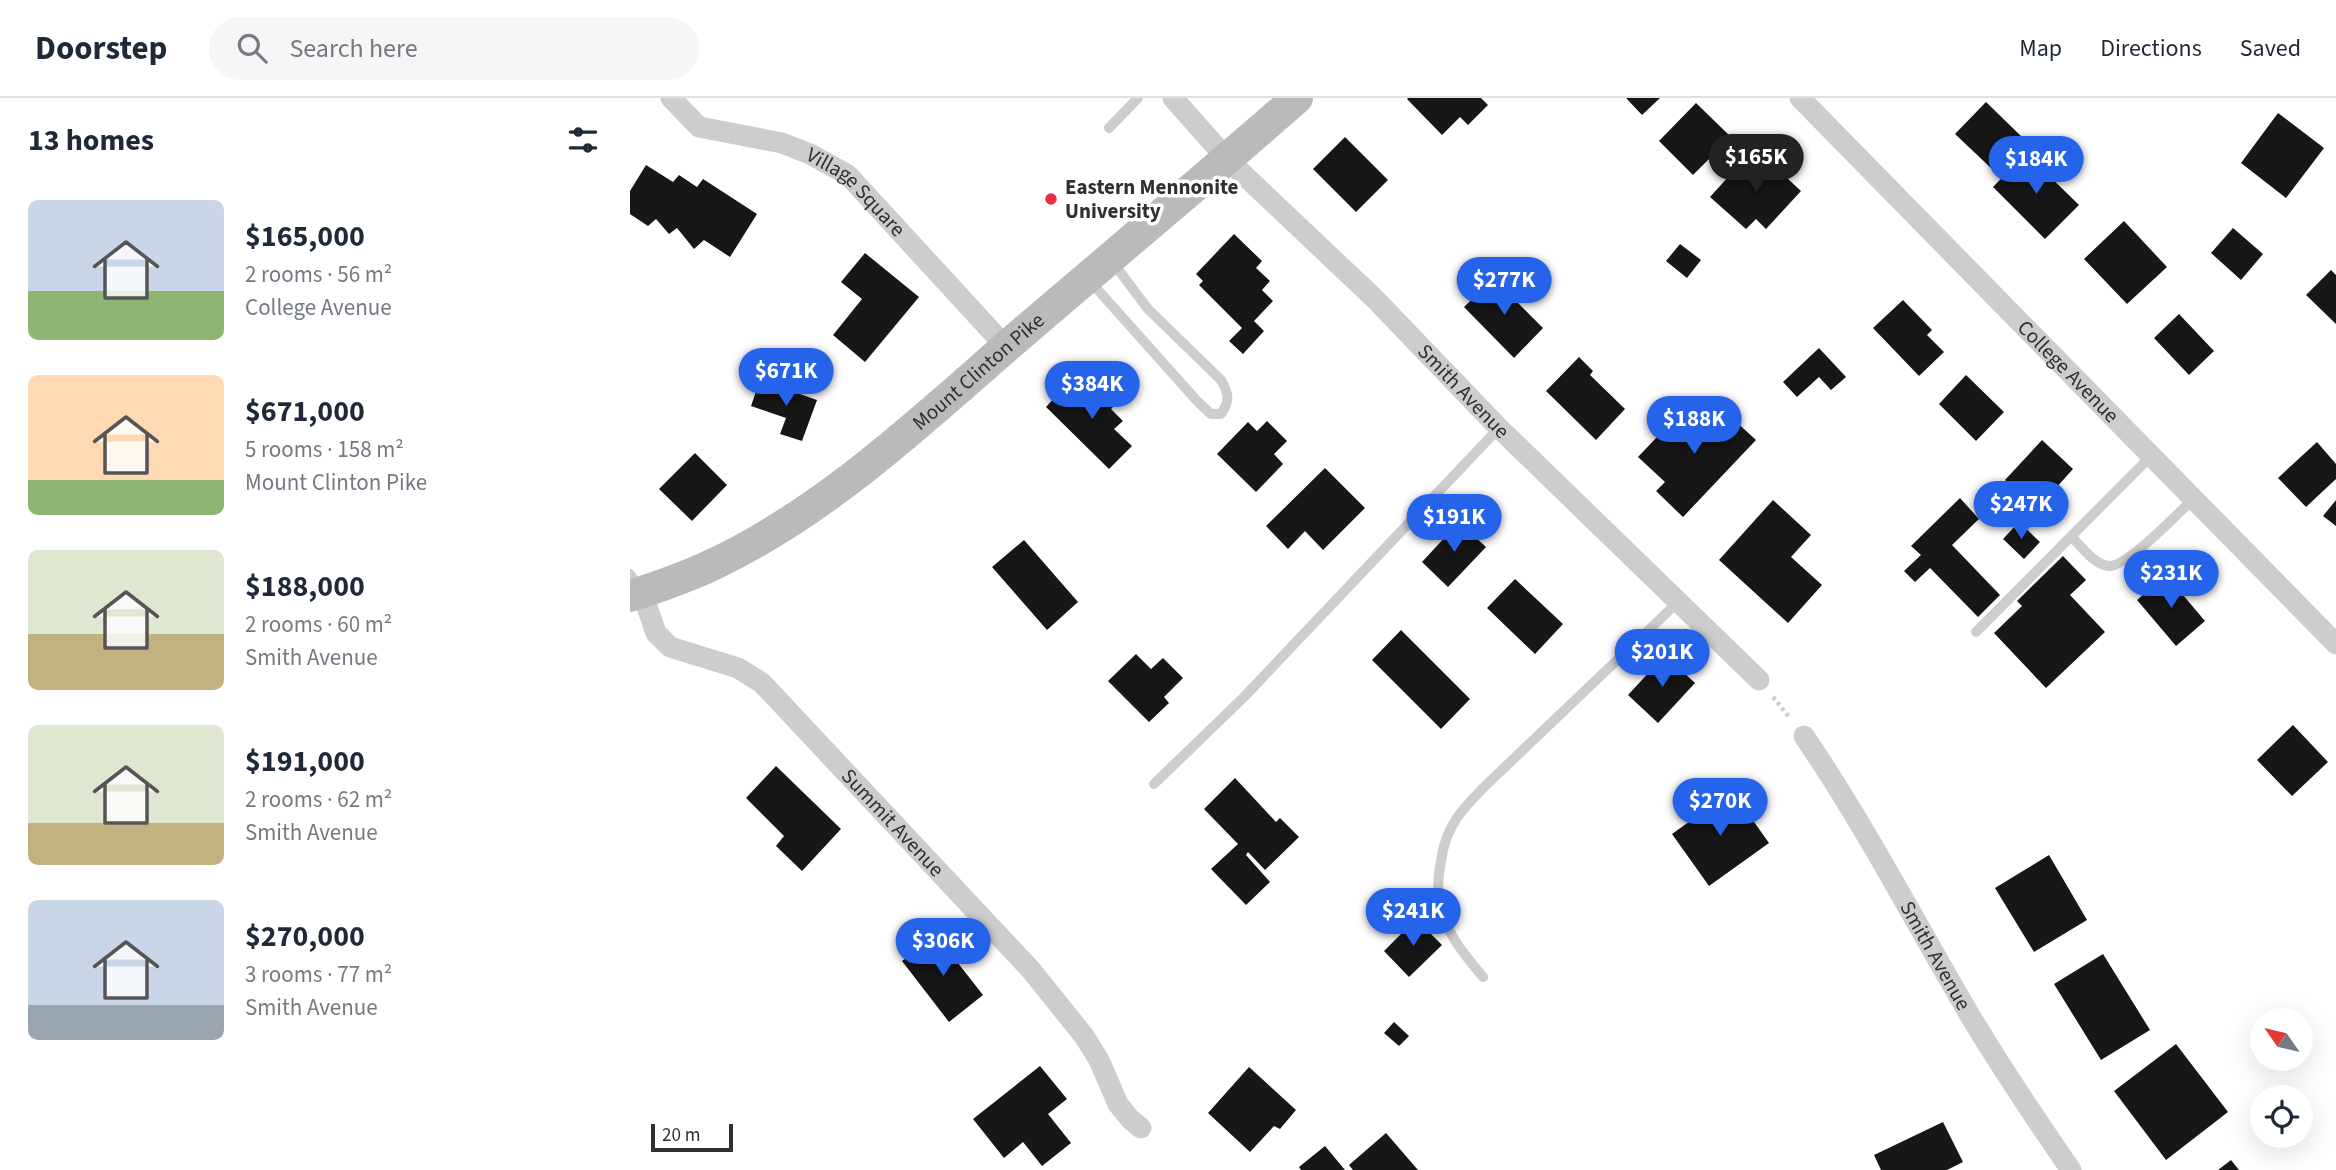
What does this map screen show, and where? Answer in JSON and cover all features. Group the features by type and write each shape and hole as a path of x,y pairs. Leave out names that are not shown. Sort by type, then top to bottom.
{"street":[{"name":"Village Square","path":"671,98 699,127 782,143 810,153 848,174 1006,347"},
{"name":"Smith Avenue","path":"1173,98 1227,159 1374,298 1499,428 1759,680"},
{"name":"Mount Clinton Pike","path":"634,587 674,581 724,559 817,504 1006,347 1297,98"},
{"name":"College Avenue","path":"1800,98 2336,643"},
{"name":"Summit Avenue","path":"634,587 663,642 677,650 738,668 762,683 1013,950 1084,1035 1099,1060 1118,1104 1141,1128"},
{"name":"Smith Avenue","path":"1804,736 1843,794 1972,1018 2071,1170"}],"lane":[{"path":"1109,128 1138,98"},
{"path":"1098,268 1148,309 1221,380 1229,393 1227,405 1221,414 1211,414 1198,401 1167,364 1098,268"},
{"path":"1154,783 1243,698 1499,428"},
{"path":"1976,632 2151,456"},
{"path":"2071,536 2095,560 2108,566 2121,564 2193,499"},
{"path":"1483,977 1457,943 1438,903 1439,869 1448,832 1460,813 1483,788 1678,602"}],"path":[{"path":"1759,680 1804,736"}],"building":[{"path":"1408,98 1481,98 1488,105 1468,125 1460,117 1442,135"},
{"path":"1626,98 1660,98 1642,115"},
{"path":"1986,102 2022,137 1992,169 1955,134"},
{"path":"1696,103 1731,137 1693,175 1659,141"},
{"path":"2278,113 2324,148 2286,198 2241,163"},
{"path":"1345,137 1388,180 1356,212 1313,169"},
{"path":"2026,153 2079,205 2045,239 1993,187"},
{"path":"1762,155 1801,191 1766,229 1756,219 1746,229 1710,197 1739,165 1747,172"},
{"path":"646,165 673,182 679,175 697,187 703,179 757,214 730,257 704,240 694,249 677,228 669,234 656,219 648,226 630,214 630,191"},
{"path":"2124,221 2167,267 2127,304 2084,259"},
{"path":"2233,228 2263,254 2241,280 2211,253"},
{"path":"1234,234 1262,261 1256,268 1270,281 1262,290 1273,301 1254,321 1264,331 1243,354 1229,341 1242,328 1199,285 1203,281 1196,274"},
{"path":"1680,244 1701,260 1687,278 1666,261"},
{"path":"865,253 919,297 865,362 833,335 862,299 841,282"},
{"path":"2331,270 2336,275 2336,324 2306,295"},
{"path":"1497,275 1512,290 1508,293 1543,328 1514,358 1464,307"},
{"path":"1903,300 1932,330 1927,335 1944,352 1919,376 1873,328"},
{"path":"2179,314 2214,351 2189,375 2154,338"},
{"path":"1819,348 1846,377 1831,390 1819,377 1797,397 1783,382"},
{"path":"1579,357 1593,371 1590,375 1625,409 1596,440 1546,391"},
{"path":"1966,375 2004,412 1976,441 1939,404"},
{"path":"1085,376 1115,405 1111,409 1123,421 1114,429 1132,446 1109,469 1046,407 1058,394 1063,399"},
{"path":"760,380 817,400 802,441 780,434 786,418 751,406"},
{"path":"1692,400 1722,429 1732,418 1756,440 1683,517 1656,491 1665,482 1638,457"},
{"path":"1267,421 1287,441 1274,454 1283,464 1256,492 1217,454 1248,422 1257,431"},
{"path":"2042,440 2073,469 2037,509 2005,480"},
{"path":"2317,442 2336,464 2336,479 2306,507 2278,478"},
{"path":"695,453 727,485 692,521 659,489"},
{"path":"1325,468 1365,508 1323,550 1305,531 1288,549 1266,526"},
{"path":"1960,498 1979,519 1952,545 2000,595 1978,617 1930,568 1915,582 1904,571 1921,555 1911,546"},
{"path":"1773,500 1811,535 1791,557 1822,585 1788,623 1719,560"},
{"path":"2336,500 2336,526 2323,516"},
{"path":"1459,522 1486,547 1448,587 1422,562"},
{"path":"2019,522 2040,542 2024,559 2003,539"},
{"path":"1024,540 1078,602 1047,630 992,567"},
{"path":"2063,556 2086,580 2070,595 2105,632 2046,688 1994,633 2022,606 2017,601"},
{"path":"2166,575 2205,621 2176,646 2137,600"},
{"path":"1515,579 1563,624 1535,654 1487,608"},
{"path":"1401,630 1470,699 1441,729 1372,660"},
{"path":"1136,654 1151,669 1163,658 1183,678 1164,697 1169,703 1149,722 1108,681"},
{"path":"1665,655 1695,683 1658,723 1628,695"},
{"path":"2293,725 2328,762 2292,796 2257,760"},
{"path":"776,766 841,829 802,871 776,846 784,836 746,798"},
{"path":"1235,778 1276,822 1280,818 1299,837 1265,870 1248,852 1246,855 1270,882 1246,905 1211,869 1238,844 1204,809"},
{"path":"1732,791 1769,843 1709,886 1672,834"},
{"path":"2049,855 2087,920 2034,952 1995,888"},
{"path":"1416,919 1442,945 1409,977 1384,951"},
{"path":"936,935 983,995 949,1022 902,961"},
{"path":"2103,954 2150,1030 2101,1060 2054,984"},
{"path":"1394,1022 1409,1036 1399,1046 1384,1033"},
{"path":"2176,1044 2228,1112 2166,1160 2114,1091"},
{"path":"1040,1066 1067,1099 1048,1114 1071,1143 1042,1166 1023,1142 1004,1158 973,1119"},
{"path":"1249,1067 1296,1110 1280,1129 1274,1126 1250,1152 1208,1113"},
{"path":"1943,1122 1963,1162 1947,1170 1881,1170 1874,1155"},
{"path":"1386,1133 1418,1170 1353,1170 1349,1165"},
{"path":"1325,1146 1345,1170 1301,1170 1299,1167"},
{"path":"2231,1160 2239,1170 2218,1170"}],"place":[{"name":"Eastern Mennonite University","path":"1051,199"}]}
